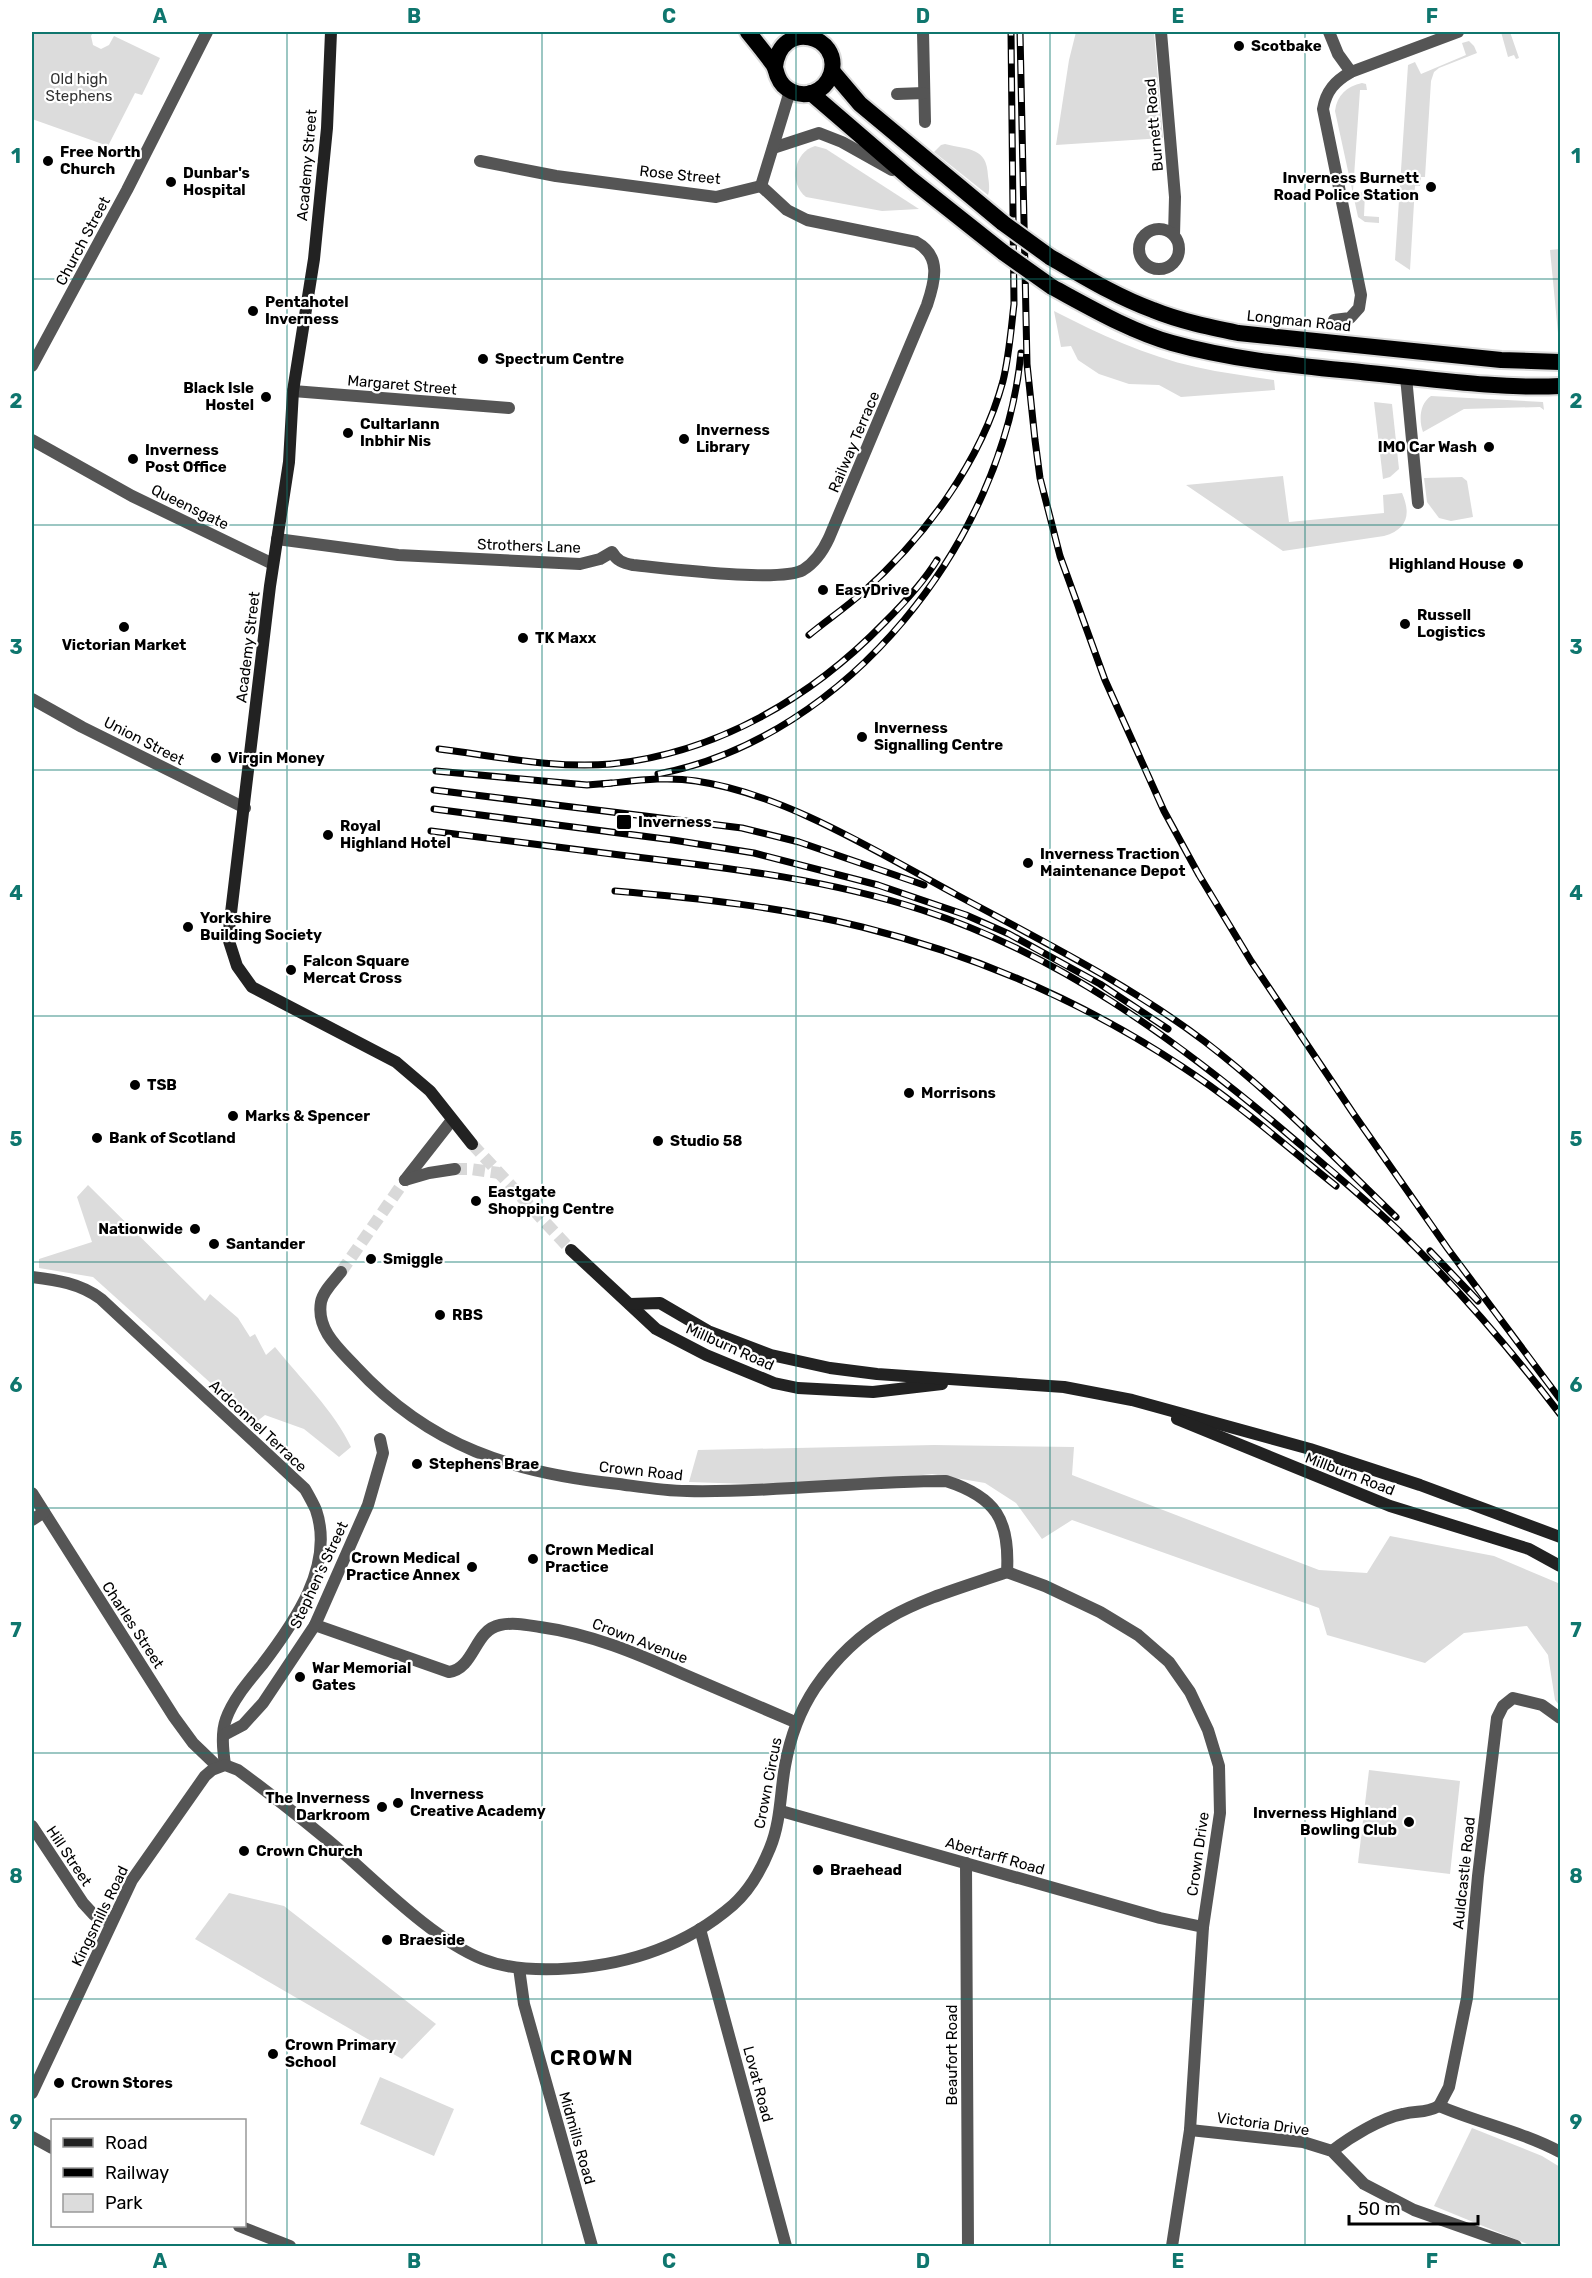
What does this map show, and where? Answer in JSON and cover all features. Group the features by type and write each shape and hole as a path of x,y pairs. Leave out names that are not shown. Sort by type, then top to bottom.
{"highway":[{"path":"748,32 775,67 782,84 796,93 811,93 825,85 832,71 830,54 826,47 819,41 798,34 786,43 776,58 775,67"},
{"name":"Longman Road","path":"832,71 860,104 1003,224 1050,257 1124,298 1152,310 1198,325 1238,333 1501,360 1560,362"},
{"path":"811,93 912,180 1004,253 1052,287 1117,322 1170,342 1260,361 1406,377 1538,387 1560,386"}],"main road":[{"name":"Academy Street","path":"332,32 327,129 314,259 293,391 288,462 273,564 228,938 237,966 252,987 396,1062 430,1091 472,1144"},
{"name":"Millburn Road","path":"571,1250 656,1329 723,1363 774,1383 798,1388 873,1392 973,1381"},
{"name":"Millburn Road","path":"630,1304 660,1304 708,1331 771,1355 842,1370 1064,1387 1132,1400 1321,1453 1420,1485 1560,1537"},
{"name":"Millburn Road","path":"1132,1400 1380,1503 1529,1549 1560,1566"}],"street":[{"name":"Church Street","path":"32,366 127,190 207,32"},
{"path":"923,32 925,122"},
{"name":"Burnett Road","path":"1161,32 1176,216 1169,232"},
{"path":"1329,32 1338,54 1351,72"},
{"path":"1334,320 1350,318 1359,308 1361,295 1323,109 1325,98 1340,78 1351,72 1458,32"},
{"path":"761,186 790,90"},
{"path":"897,94 924,93"},
{"path":"773,148 819,133 842,142 912,180"},
{"name":"Rose Street","path":"480,161 556,176 716,197 761,186"},
{"name":"Railway Terrace","path":"761,186 787,210 807,220 916,242 924,246 935,264 932,289 822,553 802,571 772,575"},
{"path":"1406,377 1418,503"},
{"name":"Margaret Street","path":"293,391 509,408"},
{"name":"Queensgate","path":"32,440 132,496 273,564"},
{"name":"Strothers Lane","path":"277,539 398,555 580,564 600,559 612,552 615,558 633,565 772,575"},
{"name":"Union Street","path":"32,699 82,727 245,808"},
{"path":"452,1120 405,1180 455,1169"},
{"name":"Crown Road","path":"341,1272 321,1300 321,1318 329,1338 379,1392 411,1417 441,1436 485,1456 543,1473 590,1481 684,1491 946,1481 970,1489 997,1512 1008,1555 1007,1572"},
{"name":"Ardconnel Terrace","path":"32,1277 62,1281 84,1288 100,1299 305,1489 315,1508 320,1527 320,1547 313,1582 301,1611 243,1689 226,1718 222,1766"},
{"name":"Stephen's Street","path":"224,1735 243,1725 263,1703 315,1625 368,1505 383,1453 380,1439"},
{"name":"Charles Street","path":"32,1493 184,1731 222,1766"},
{"path":"32,1521 44,1512"},
{"name":"Crown Circus","path":"222,1766 238,1770 326,1838 393,1898 452,1943 483,1959 519,1968 566,1968 608,1963 657,1950 700,1929 735,1903 758,1875 771,1846 781,1811 785,1766 795,1722 814,1689 857,1640 899,1611 1007,1572"},
{"name":"Crown Drive","path":"1007,1572 1045,1586 1100,1612 1138,1635 1168,1662 1190,1692 1208,1730 1219,1766 1220,1813 1203,1927 1190,2130 1172,2247"},
{"name":"Crown Avenue","path":"315,1625 449,1672 457,1671 466,1663 483,1635 492,1627 515,1623 573,1632 618,1645 795,1722"},
{"name":"Auldcastle Road","path":"1439,2106 1449,2087 1467,1998 1478,1876 1497,1718 1503,1706 1512,1698 1542,1704 1560,1718"},
{"name":"Kingsmills Road","path":"32,2093 132,1880 205,1776 222,1766"},
{"name":"Abertarff Road","path":"781,1811 1160,1918 1203,1927"},
{"name":"Hill Street","path":"32,1826 83,1903 94,1915 111,1922"},
{"name":"Beaufort Road","path":"966,1863 968,2247"},
{"name":"Lovat Road","path":"700,1929 786,2247"},
{"name":"Midmills Road","path":"519,1968 524,2004 592,2247"},
{"path":"1332,2151 1353,2135 1402,2114 1427,2112 1439,2106 1545,2144 1560,2152"},
{"name":"Victoria Drive","path":"1190,2130 1303,2142 1332,2151 1364,2184 1414,2210 1516,2247"},
{"path":"32,2137 51,2147"},
{"path":"240,2227 290,2247"}],"green space":[{"name":"Old high Stephens","path":"32,32 93,32 91,36 93,45 101,49 109,45 114,36 160,58 142,95 135,93 108,146 32,119"},
{"path":"1076,32 1154,32 1163,138 1056,145 1069,60"},
{"path":"1501,32 1510,32 1519,58 1516,59 1514,55 1508,57"},
{"path":"1469,41 1477,53 1439,68 1434,72 1431,81 1425,177 1421,177 1420,186 1415,186 1410,270 1395,260 1408,65 1415,62 1421,74 1466,55 1462,43"},
{"path":"1362,83 1366,84 1367,90 1360,90 1353,191 1365,193 1364,216 1379,217 1379,223 1365,222 1358,217 1335,111 1338,100 1344,92"},
{"path":"945,144 969,149 980,155 987,167 988,195 934,152"},
{"path":"815,146 826,149 919,209 882,211 806,197 797,184 796,168 802,155"},
{"path":"1560,249 1560,331 1558,333 1550,250"},
{"path":"1054,311 1106,336 1159,357 1225,373 1274,380 1275,390 1181,397 1159,385 1129,384 1099,374 1078,360 1071,346 1061,347"},
{"path":"1431,396 1543,402 1544,410 1540,407 1464,409 1423,432 1422,408"},
{"path":"1374,402 1392,404 1399,469 1390,477 1383,479"},
{"path":"1283,476 1289,522 1384,513 1383,495 1402,493 1407,514 1405,520 1398,529 1384,536 1283,551 1186,485"},
{"path":"1462,477 1467,481 1473,517 1451,521 1439,518 1427,502 1424,478"},
{"path":"88,1185 205,1301 210,1294 238,1318 250,1337 255,1334 266,1355 275,1347 327,1408 351,1447 339,1457 304,1429 265,1415 255,1423 93,1277 39,1268 39,1259 92,1242 77,1197"},
{"path":"934,1445 1074,1447 1072,1475 1319,1570 1367,1573 1390,1536 1494,1556 1560,1585 1560,1706 1555,1700 1548,1655 1527,1626 1464,1633 1425,1663 1327,1635 1319,1608 1072,1520 1042,1539 1016,1503 985,1483 932,1474 806,1486 689,1482 698,1450"},
{"name":"Inverness Highland Bowling Club","path":"1369,1770 1460,1781 1450,1874 1358,1863"},
{"path":"229,1893 284,1906 436,2024 402,2059 195,1939"},
{"path":"380,2077 454,2109 434,2156 360,2124"},
{"path":"1472,2128 1542,2156 1560,2167 1560,2246 1532,2246 1434,2206"}],"tunnel":[{"path":"472,1144 571,1250"},
{"path":"455,1169 499,1173"},
{"path":"341,1272 405,1180"}],"railway":[{"path":"809,635 862,593 908,548 948,496 965,469 981,440 993,411 1005,372 1014,304 1011,32"},
{"path":"1020,32 1027,364 1035,440 1040,478 1060,556 1105,680 1164,811 1199,875 1251,961 1448,1249 1560,1399"},
{"path":"658,774 727,753 792,719 852,674 904,620 948,559 983,493 1008,423 1021,353"},
{"path":"439,749 568,765 611,764 650,758 688,748 725,734 760,718 793,698 856,650 905,601 937,560"},
{"path":"436,771 587,785 611,783"},
{"path":"603,784 673,779 696,781 763,798 796,811 862,843 1051,945 1145,1000 1204,1041 1278,1104 1396,1217"},
{"path":"434,790 742,828 799,842 924,885"},
{"path":"434,809 673,840 754,853 878,885 966,915 1009,934 1100,984 1168,1029"},
{"path":"431,831 703,865 814,882 922,910 972,928 1021,950 1113,1002 1157,1032 1242,1096 1341,1179 1398,1230 1462,1296 1560,1414"},
{"path":"615,891 739,904 832,920 904,938 987,966 1106,1021 1181,1066 1240,1109 1336,1186"},
{"path":"1430,1251 1478,1301"}],"place":[{"name":"Scotbake","path":"1239,46"},
{"name":"Free North Church","path":"48,161"},
{"name":"Dunbar's Hospital","path":"171,182"},
{"name":"Inverness Burnett Road Police Station","path":"1431,187"},
{"name":"Pentahotel Inverness","path":"253,311"},
{"name":"Spectrum Centre","path":"483,359"},
{"name":"Black Isle Hostel","path":"266,397"},
{"name":"Cultarlann Inbhir Nis","path":"348,433"},
{"name":"Inverness Library","path":"684,439"},
{"name":"IMO Car Wash","path":"1489,447"},
{"name":"Inverness Post Office","path":"133,459"},
{"name":"Highland House","path":"1518,564"},
{"name":"EasyDrive","path":"823,590"},
{"name":"Russell Logistics","path":"1405,624"},
{"name":"Victorian Market","path":"124,627"},
{"name":"TK Maxx","path":"523,638"},
{"name":"Inverness Signalling Centre","path":"862,737"},
{"name":"Virgin Money","path":"216,758"},
{"name":"Inverness","path":"624,822"},
{"name":"Royal Highland Hotel","path":"328,835"},
{"name":"Inverness Traction Maintenance Depot","path":"1028,863"},
{"name":"Yorkshire Building Society","path":"188,927"},
{"name":"Falcon Square Mercat Cross","path":"291,970"},
{"name":"TSB","path":"135,1085"},
{"name":"Morrisons","path":"909,1093"},
{"name":"Marks & Spencer","path":"233,1116"},
{"name":"Bank of Scotland","path":"97,1138"},
{"name":"Studio 58","path":"658,1141"},
{"name":"Eastgate Shopping Centre","path":"476,1201"},
{"name":"Nationwide","path":"195,1229"},
{"name":"Santander","path":"214,1244"},
{"name":"Smiggle","path":"371,1259"},
{"name":"RBS","path":"440,1315"},
{"name":"Stephens Brae","path":"417,1464"},
{"name":"Crown Medical Practice","path":"533,1559"},
{"name":"Crown Medical Practice Annex","path":"472,1567"},
{"name":"War Memorial Gates","path":"300,1677"},
{"name":"Inverness Creative Academy","path":"398,1803"},
{"name":"The Inverness Darkroom","path":"382,1807"},
{"name":"Inverness Highland Bowling Club","path":"1409,1822"},
{"name":"Crown Church","path":"244,1851"},
{"name":"Braehead","path":"818,1870"},
{"name":"Braeside","path":"387,1940"},
{"name":"Crown Primary School","path":"273,2054"},
{"name":"Crown Stores","path":"59,2083"}],"district":[{"name":"CROWN","path":"592,2058"}]}
